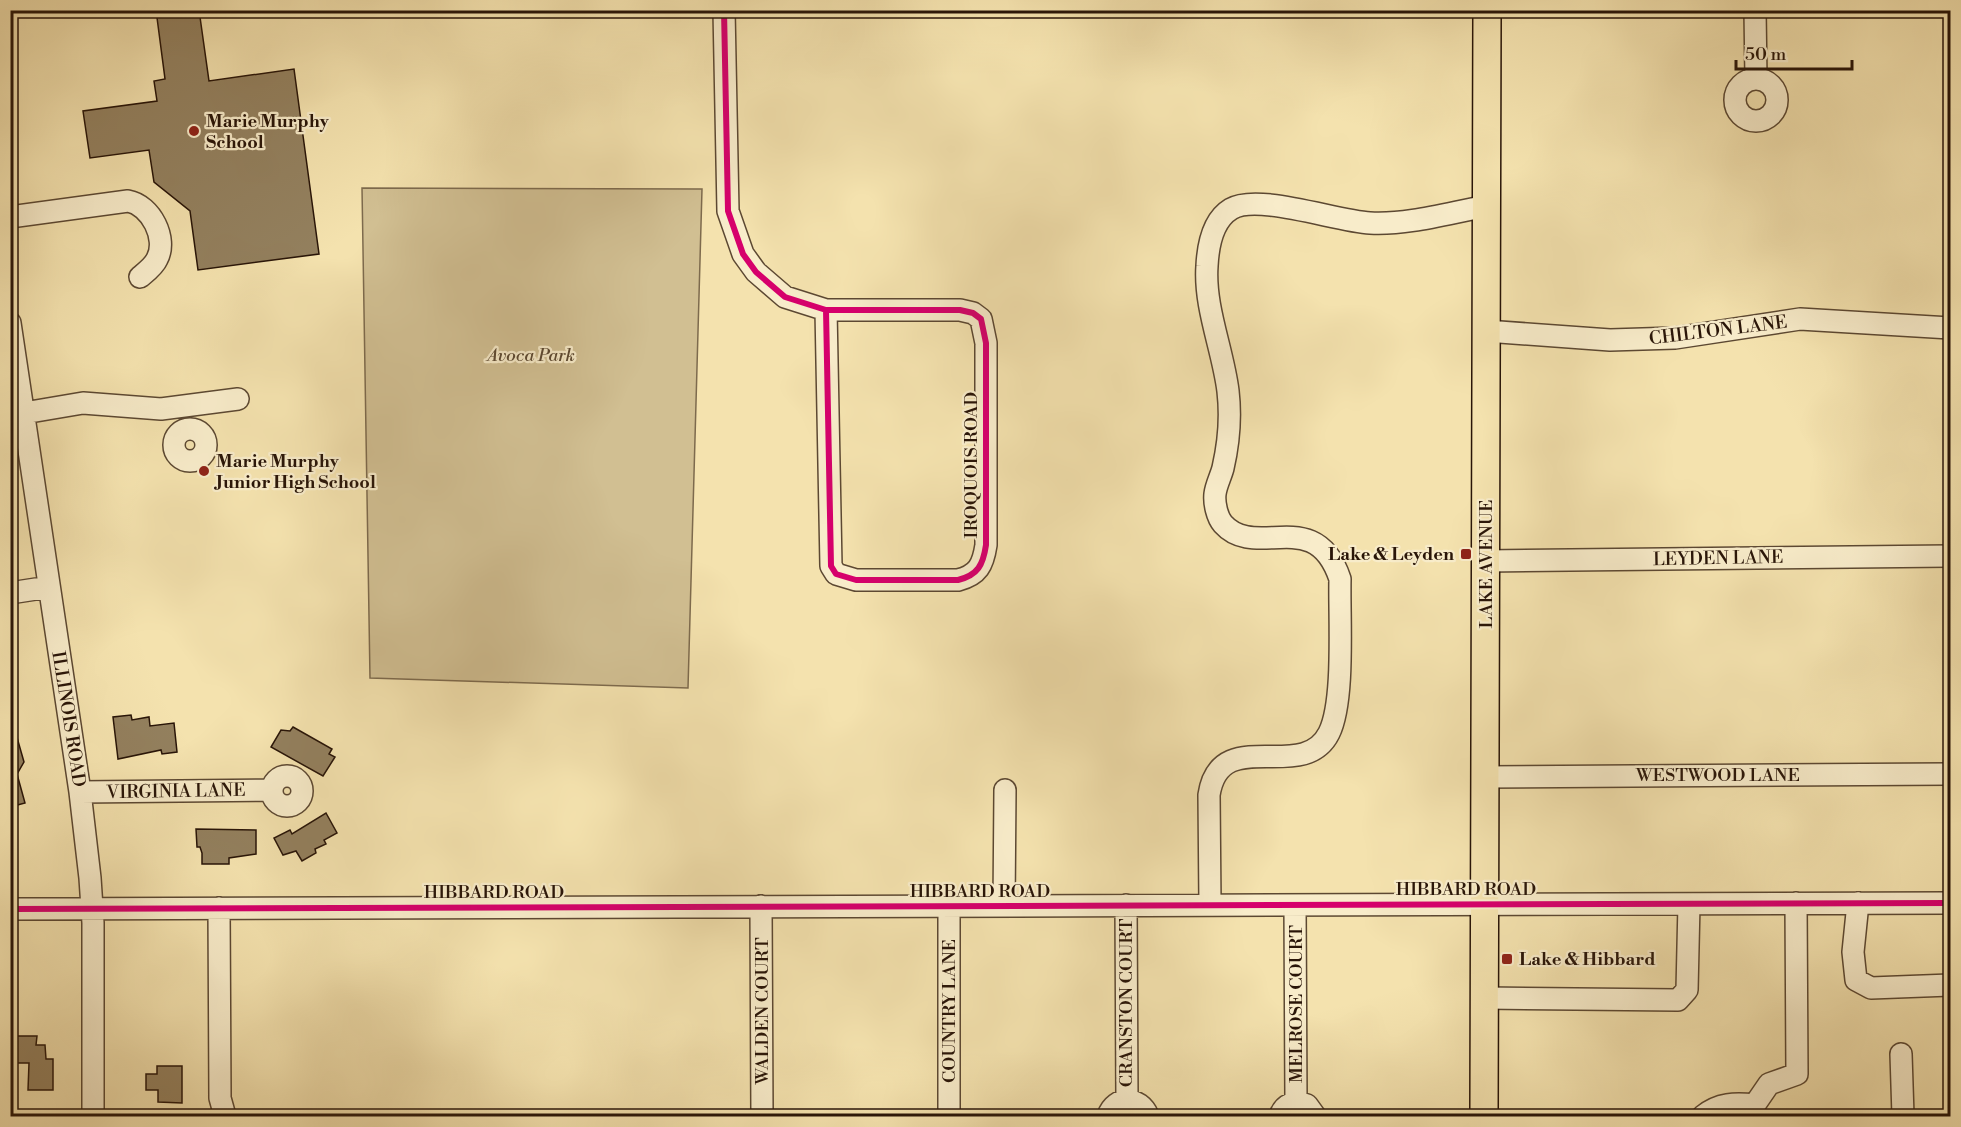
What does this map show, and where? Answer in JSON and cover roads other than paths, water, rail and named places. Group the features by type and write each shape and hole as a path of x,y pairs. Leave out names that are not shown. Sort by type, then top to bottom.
{"main road":[{"name":"LAKE AVENUE","path":"1485,1116 1487,10"}],"street":[{"name":"IROQUOIS ROAD","path":"724,10 725,181 728,211 743,254 770,286 784,297 826,310 960,310 973,312 981,319 986,343 986,545 984,560 978,570 968,577 958,580 856,580 836,574 831,566 826,310"},
{"path":"1755,10 1756,79"},
{"path":"10,218 128,201 136,202 153,217 159,248 156,262 140,277"},
{"path":"1210,905 1209,795 1211,782 1218,771 1227,762 1242,757 1306,753 1318,746 1329,734 1335,717 1338,689 1340,579 1335,563 1314,542 1298,538 1245,536 1222,523 1216,509 1215,493 1228,447 1230,423 1224,362 1208,290 1208,249 1215,228 1232,208 1245,204 1280,206 1369,223 1418,219 1486,206"},
{"name":"CHILTON LANE","path":"1486,331 1580,340 1631,340 1675,338 1800,319 1950,328"},
{"name":"ILLINOIS ROAD","path":"10,323 80,792 93,908 93,1116"},
{"path":"24,413 99,402 161,409 238,399"},
{"path":"161,409 168,430 175,438"},
{"name":"LEYDEN LANE","path":"1486,561 1950,556"},
{"path":"10,593 49,587"},
{"name":"WESTWOOD LANE","path":"1486,777 1950,774"},
{"name":"VIRGINIA LANE","path":"80,792 272,790"},
{"path":"1004,906 1005,790"},
{"path":"1703,1116 1713,1108 1733,1103 1751,1111 1769,1084 1797,1074 1796,903"},
{"path":"1858,903 1853,952 1856,980 1871,988 1950,986"},
{"name":"HIBBARD ROAD","path":"10,909 1950,903"},
{"path":"1485,998 1678,1000 1687,990 1689,904"},
{"name":"CRANSTON COURT","path":"1126,905 1127,1100"},
{"name":"MELROSE COURT","path":"1295,905 1288,1109 1307,1105 1315,1116"},
{"name":"WALDEN COURT","path":"761,906 762,1116"},
{"name":"COUNTRY LANE","path":"949,906 949,1116"},
{"path":"219,908 220,1098 225,1116"},
{"path":"1900,1054 1903,1116"},
{"name":"CRANSTON COURT","path":"1108,1116 1116,1104 1127,1100 1140,1105 1148,1116"}],"place":[{"name":"Marie Murphy School","path":"194,131"},
{"name":"Marie Murphy Junior High School","path":"204,471"},
{"name":"Lake & Leyden","path":"1466,554"},
{"name":"Lake & Hibbard","path":"1507,959"}],"park label":[{"name":"Avoca Park","path":"531,355"}]}
